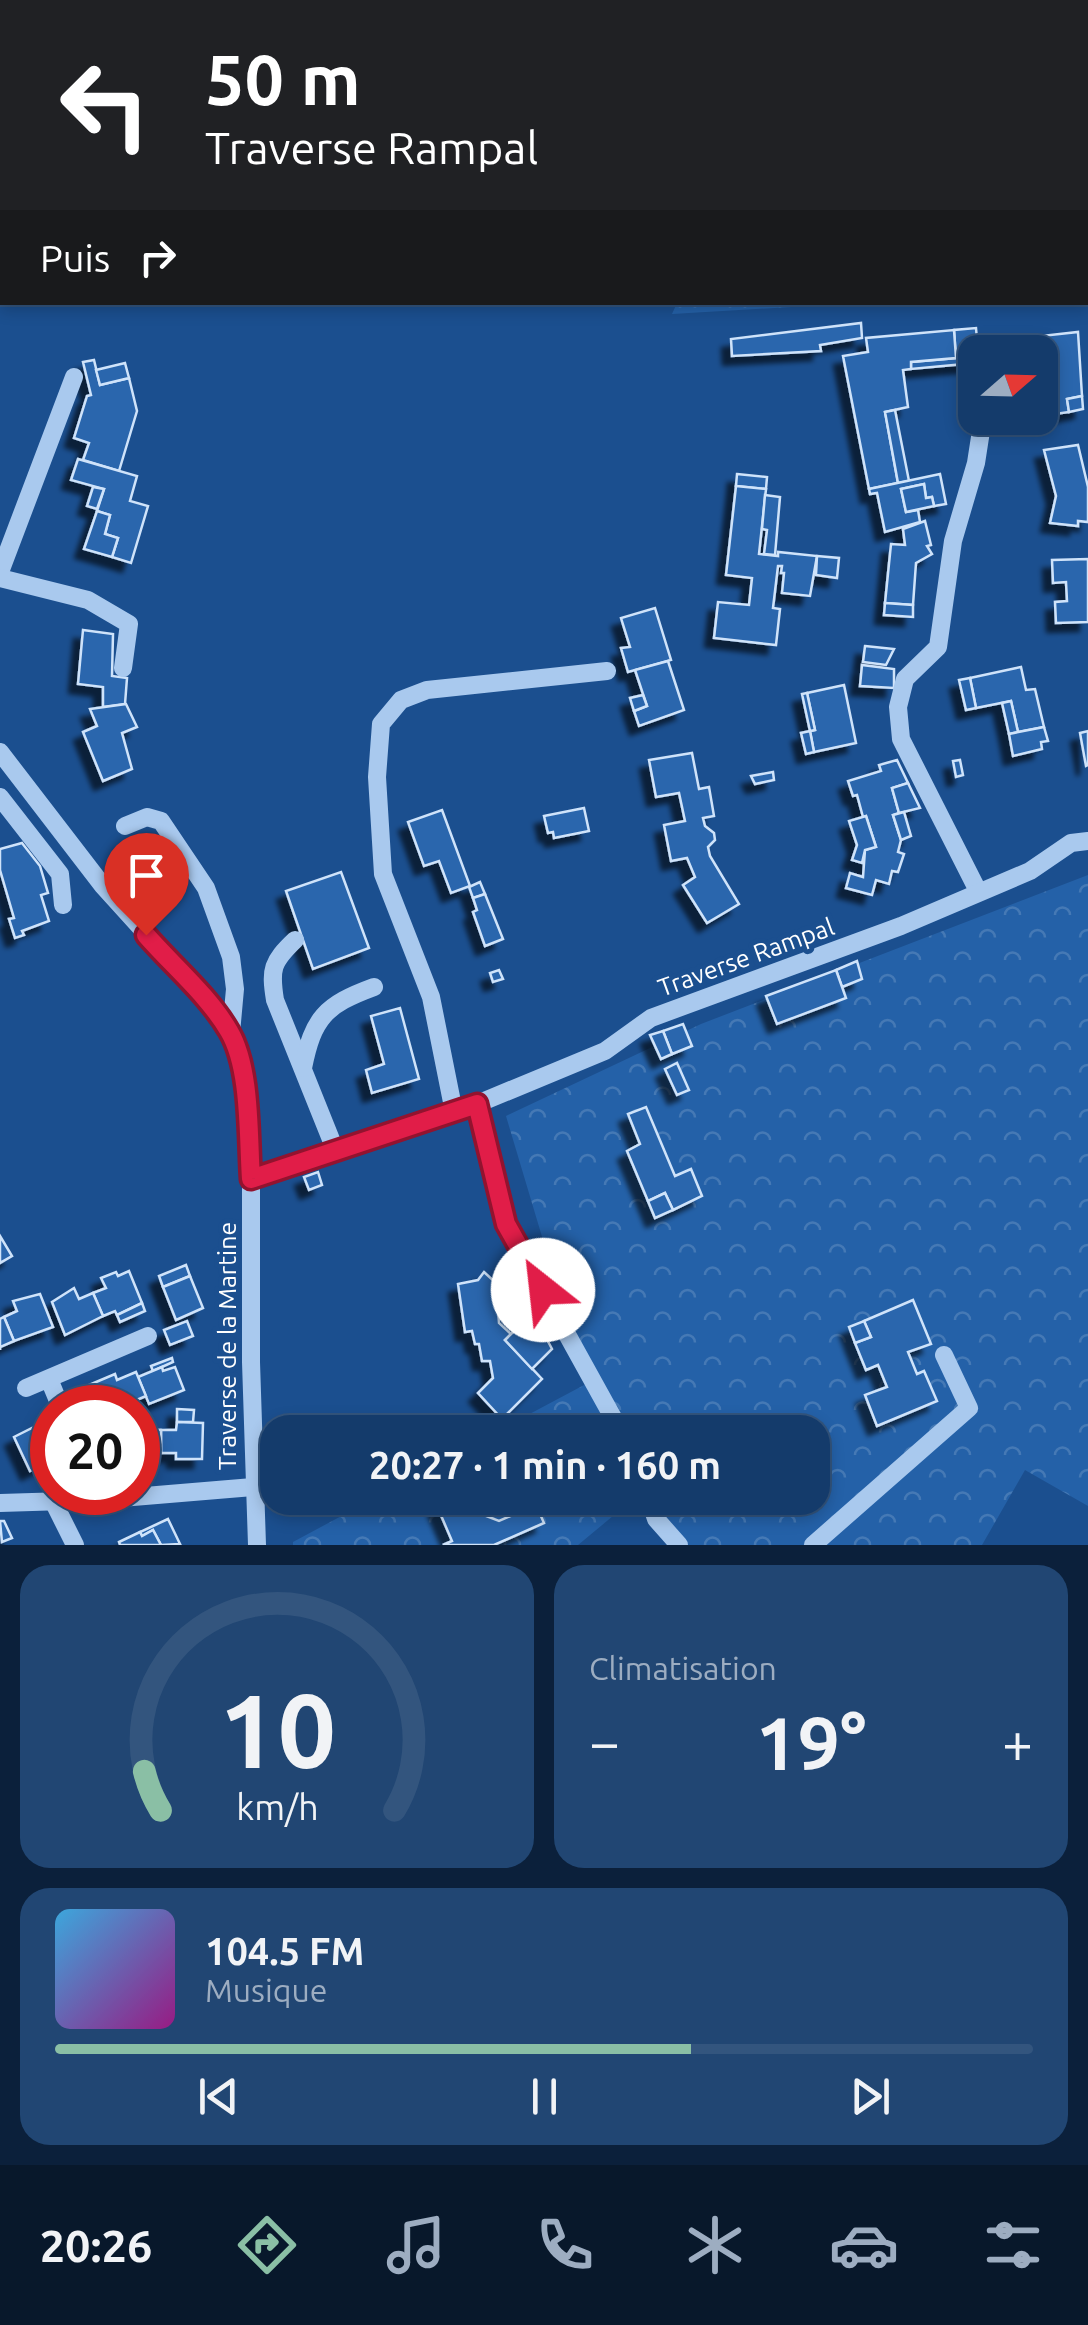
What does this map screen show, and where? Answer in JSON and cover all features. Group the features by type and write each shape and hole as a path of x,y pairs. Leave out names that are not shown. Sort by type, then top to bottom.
{"street":[{"path":"74,377 0,575 88,600 129,624 123,668"},
{"path":"978,891 901,739 898,706 905,679 938,648 953,540 980,435"},
{"path":"454,1112 430,997 383,874 377,777 382,724 402,700 427,690 607,671"},
{"name":"Traverse de la Martine","path":"3,761 103,886 209,1004 230,1033 242,1065 251,1179 253,1486 257,1545"},
{"path":"0,796 60,874 63,905"},
{"path":"125,826 147,817 161,822 206,888 232,957 235,989 230,1033"},
{"name":"Traverse Rampal","path":"251,1179 477,1104 605,1051 651,1018 884,932 1030,871 1070,843 1088,840"},
{"path":"295,940 278,956 271,974 275,1000 336,1152"},
{"path":"302,1068 310,1034 322,1015 374,987"},
{"path":"477,1104 506,1224 612,1415"},
{"path":"26,1388 148,1336"},
{"path":"814,1545 969,1408 944,1356"},
{"path":"49,1378 52,1385"},
{"path":"160,1492 253,1486"},
{"path":"0,1503 30,1502"},
{"path":"60,1515 74,1545"},
{"path":"654,1515 679,1545"}],"green space":[{"path":"676,305 824,305 672,314"},
{"path":"1088,875 1088,1506 1025,1470 982,1545 671,1545 644,1515 830,1515 830,1415 528,1415 586,1384 506,1116 701,1024"},
{"path":"343,1515 614,1515 578,1545 293,1542"}],"building":[{"path":"861,323 862,338 820,345 821,351 732,356 731,339"},
{"path":"976,328 977,335 958,335 958,365 911,369 911,362 956,358 954,330"},
{"path":"954,330 956,358 911,362 911,369 903,370 908,407 885,412 898,483 869,489 843,356 868,352 866,338"},
{"path":"1078,332 1082,396 1067,399 1069,412 1058,414 1058,335 1050,335"},
{"path":"94,360 100,385 129,378 137,411 119,471 83,460 89,443 74,438 87,396 91,395 83,362"},
{"path":"125,363 129,378 100,385 96,370"},
{"path":"1082,396 1083,409 1069,412 1067,399"},
{"path":"895,410 909,481 898,483 885,412"},
{"path":"1078,445 1088,487 1088,522 1078,521 1078,526 1050,523 1056,496 1044,450"},
{"path":"78,459 137,476 130,501 148,506 131,563 112,557 118,538 105,534 110,515 97,511 104,489 71,480"},
{"path":"737,474 767,477 766,489 736,486"},
{"path":"940,474 946,504 934,506 932,497 926,498 924,484 901,489 906,512 918,510 920,522 885,532 877,493 870,494 869,489"},
{"path":"924,484 926,498 932,497 934,506 906,512 901,489"},
{"path":"736,486 766,489 759,554 817,556 810,596 782,593 784,573 782,566 778,566 773,608 780,609 776,645 714,638 718,602 749,605 752,578 726,575"},
{"path":"93,487 104,489 97,509 87,506"},
{"path":"765,495 780,497 775,555 764,554"},
{"path":"97,511 110,515 105,534 118,538 112,557 84,549"},
{"path":"925,521 931,545 927,546 932,554 916,563 913,605 885,603 891,544 905,545 903,529"},
{"path":"817,556 839,558 837,578 816,575"},
{"path":"1088,559 1088,622 1056,623 1055,602 1067,601 1066,582 1053,583 1052,560"},
{"path":"885,603 913,605 913,617 884,615"},
{"path":"655,608 671,660 628,672 621,648 630,647 621,618"},
{"path":"83,630 113,634 112,676 127,678 125,704 103,707 103,687 78,684"},
{"path":"865,646 894,649 886,665 863,662"},
{"path":"668,661 684,710 639,726 634,711 647,706 635,670"},
{"path":"862,665 894,669 894,688 860,686"},
{"path":"1021,667 1026,690 1035,689 1044,727 1018,732 1011,701 976,708 970,678"},
{"path":"970,678 976,708 966,710 959,680"},
{"path":"844,685 856,743 814,752 810,731 815,730 807,693"},
{"path":"807,693 815,730 810,731 802,694"},
{"path":"643,695 647,706 634,711 630,698"},
{"path":"1011,701 1018,732 1009,734 1002,703"},
{"path":"126,704 137,727 122,733 132,769 103,781 83,732 97,726 90,709"},
{"path":"1044,727 1048,741 1041,742 1042,749 1013,756 1009,734"},
{"path":"810,731 814,752 806,754 801,733"},
{"path":"1088,731 1088,765 1086,766 1080,733"},
{"path":"692,753 699,789 709,787 714,816 703,818 705,826 714,833 715,840 708,847 710,856 739,904 707,923 683,885 695,877 687,858 671,861 664,825 685,821 679,793 656,797 649,760"},
{"path":"897,760 908,783 892,788 899,813 893,815 901,840 898,852 904,854 898,872 892,871 889,884 876,880 872,895 846,888 850,873 863,877 865,850 876,847 848,781 881,771 879,765"},
{"path":"960,760 963,775 956,777 953,761"},
{"path":"773,772 774,780 755,784 751,776"},
{"path":"908,783 920,808 899,813 892,788"},
{"path":"584,808 589,831 554,838 553,832 548,833 544,816"},
{"path":"442,810 470,886 451,893 439,861 424,866 408,822"},
{"path":"904,812 911,836 901,840 893,815"},
{"path":"866,816 876,847 865,850 862,863 852,860 857,845 849,821"},
{"path":"22,843 40,866 48,893 41,895 49,921 22,931 24,935 15,938 9,919 14,918 0,870 0,849"},
{"path":"341,872 369,948 313,969 286,891"},
{"path":"480,882 485,894 473,898 469,887"},
{"path":"485,894 503,939 485,946 473,912 477,910 473,898"},
{"path":"857,961 862,979 842,987 836,970"},
{"path":"499,970 503,979 493,982 490,973"},
{"path":"836,970 846,998 777,1024 766,996"},
{"path":"400,1008 419,1079 372,1093 366,1070 384,1064 371,1016"},
{"path":"683,1024 692,1046 672,1054 663,1031"},
{"path":"663,1031 672,1054 661,1059 650,1035"},
{"path":"677,1063 689,1090 677,1095 665,1069"},
{"path":"646,1107 675,1176 691,1169 702,1196 673,1210 665,1193 648,1201 627,1151 640,1144 628,1114"},
{"path":"318,1172 322,1185 309,1190 304,1177"},
{"path":"665,1193 673,1210 655,1218 648,1201"},
{"path":"0,1236 12,1256 0,1263"},
{"path":"186,1265 190,1276 163,1287 159,1276"},
{"path":"129,1271 142,1303 117,1315 115,1311 103,1316 93,1293 106,1288 101,1278"},
{"path":"484,1272 496,1283 499,1323 511,1334 505,1340 542,1379 506,1415 498,1415 478,1393 493,1378 490,1361 482,1361 472,1331 465,1332 458,1284 478,1280"},
{"path":"190,1276 203,1308 176,1320 163,1287"},
{"path":"74,1288 79,1299 93,1293 103,1316 65,1335 52,1302"},
{"path":"40,1294 53,1327 14,1341 4,1317 17,1311 13,1301"},
{"path":"913,1300 931,1344 908,1352 917,1374 924,1371 937,1401 877,1426 865,1395 887,1387 878,1365 866,1370 855,1343 871,1337 864,1321"},
{"path":"142,1303 145,1311 120,1322 117,1315"},
{"path":"533,1313 552,1349 532,1369 505,1340"},
{"path":"4,1317 14,1341 0,1347 0,1319"},
{"path":"187,1321 193,1336 170,1345 164,1330"},
{"path":"864,1321 871,1337 855,1343 849,1327"},
{"path":"172,1358 173,1362 153,1371 151,1366"},
{"path":"162,1367 163,1371 175,1367 184,1390 160,1400 160,1385 141,1385 138,1377"},
{"path":"136,1372 141,1385 89,1385 115,1374 117,1380"},
{"path":"177,1409 194,1410 193,1422 177,1422"},
{"path":"177,1422 203,1423 202,1459 176,1459 176,1453 161,1453 161,1430 176,1430"},
{"path":"30,1429 30,1471 14,1437"},
{"path":"441,1515 483,1515 499,1521 513,1515 540,1515 544,1523 494,1545 443,1545 452,1541"},
{"path":"168,1519 180,1544 161,1545 153,1530 142,1536 140,1532"},
{"path":"0,1521 4,1521 12,1538 2,1542"},
{"path":"153,1530 161,1545 120,1545 119,1542 140,1532 142,1536"}],"route":[{"path":"146,935 230,1033 242,1065 251,1179 477,1104 506,1224 543,1290"}]}
